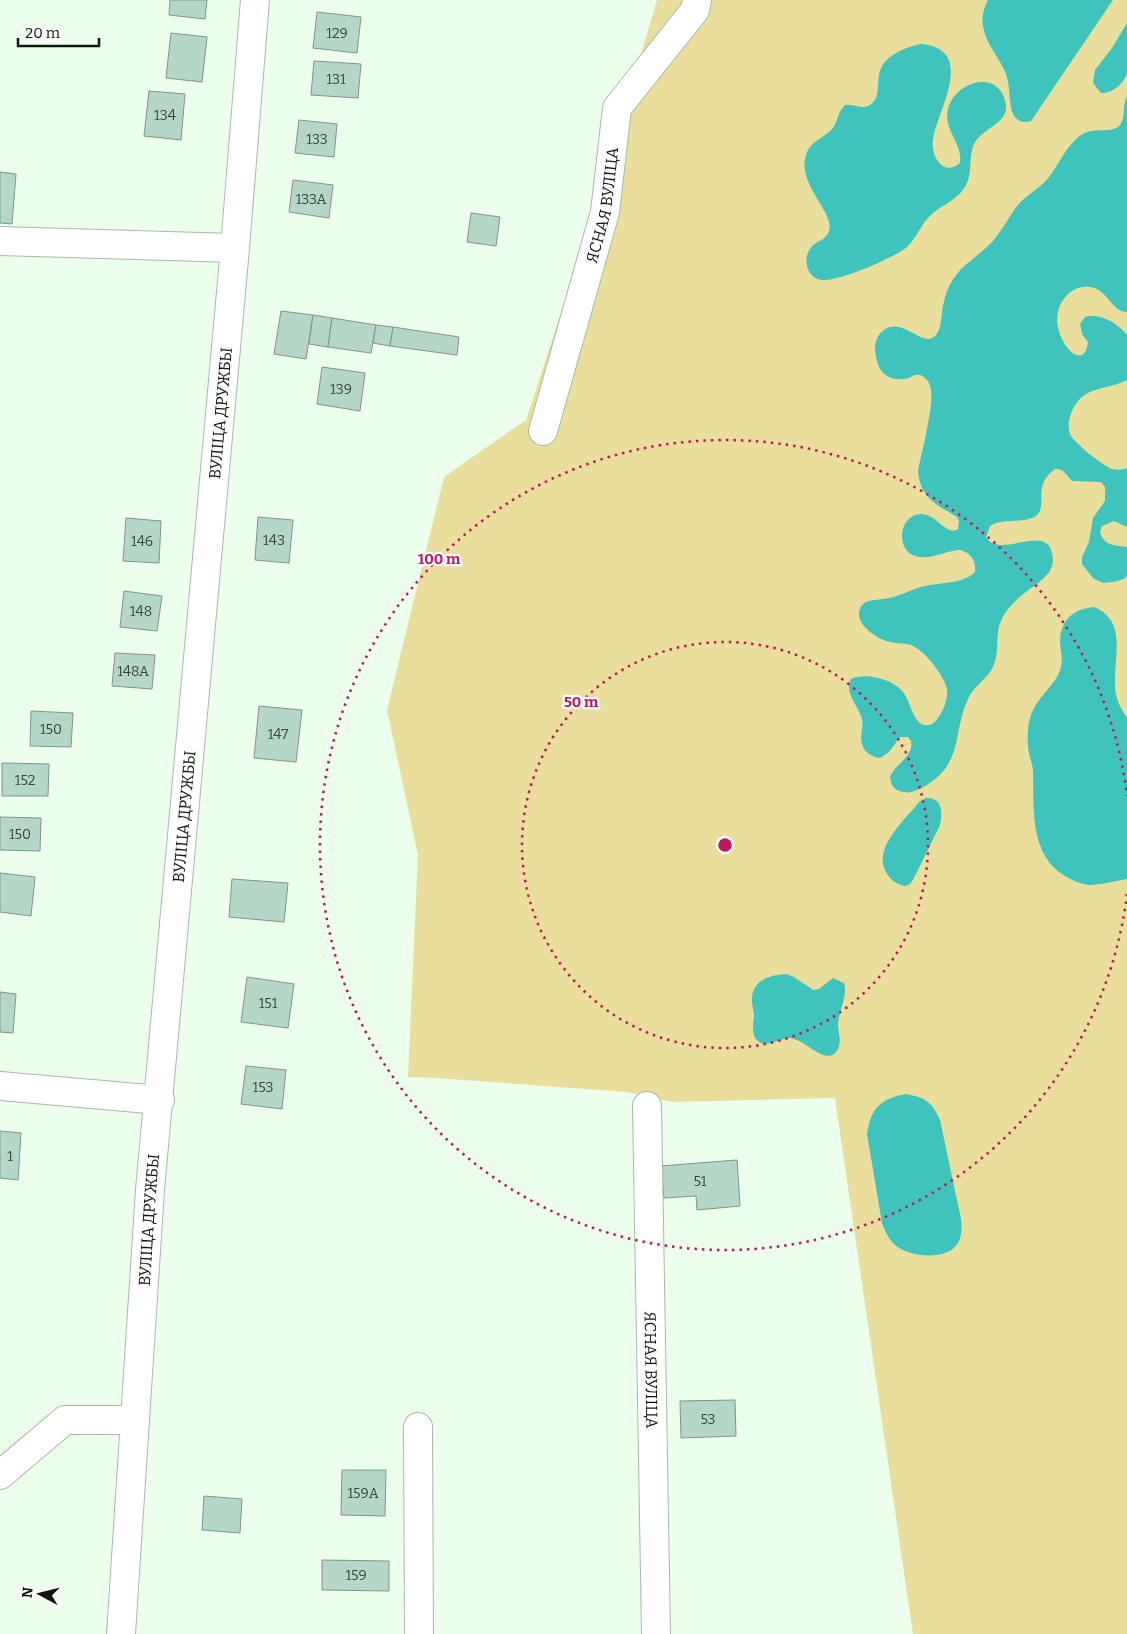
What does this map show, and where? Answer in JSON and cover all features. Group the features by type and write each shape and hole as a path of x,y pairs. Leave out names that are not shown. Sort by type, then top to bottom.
{"street":[{"name":"ВУЛІЦА ДРУЖБЫ","path":"121,1634 150,1190 160,1100 255,0"},
{"name":"ЯСНАЯ ВУЛІЦА","path":"543,431 605,212 618,108 695,10 698,0"},
{"path":"0,241 235,248"},
{"path":"0,1086 160,1100"},
{"name":"ЯСНАЯ ВУЛІЦА","path":"646,1106 656,1634"},
{"path":"0,1475 65,1420 135,1420"},
{"path":"418,1427 419,1634"}],"shaded area":[{"path":"657,0 1127,0 1127,1634 913,1634 835,1098 673,1102 627,1092 408,1077 418,855 387,710 444,477 526,420 601,191"}],"water":[{"path":"988,0 1113,0 1031,121 1019,121 1012,112 1006,74 984,32 982,23 984,9"},
{"path":"1127,23 1126,76 1114,90 1101,93 1093,83 1095,70 1112,48"},
{"path":"921,44 938,48 947,57 951,68 950,82 933,139 934,152 939,163 948,168 960,163 959,149 950,130 947,117 948,109 953,99 960,91 978,82 996,86 1002,94 1006,111 1003,117 974,144 968,180 963,190 928,218 907,247 891,257 854,273 831,279 823,280 817,278 808,270 808,252 811,247 827,235 829,223 809,184 805,162 808,150 833,128 845,105 868,106 875,100 880,71 886,60 909,47"},
{"path":"1127,96 1127,312 1115,307 1095,288 1078,288 1070,292 1063,300 1058,312 1057,324 1066,346 1079,356 1085,352 1088,342 1082,334 1080,324 1085,317 1097,316 1108,320 1127,335 1127,380 1095,390 1083,396 1073,408 1069,430 1070,434 1082,448 1107,467 1120,470 1127,468 1127,527 1114,521 1102,526 1100,531 1101,536 1106,542 1127,547 1127,575 1124,579 1103,583 1093,578 1082,564 1082,557 1089,542 1093,518 1105,501 1105,487 1101,482 1072,481 1063,471 1055,469 1044,482 1038,514 1028,519 996,523 990,526 986,537 992,543 1001,545 1041,541 1048,545 1052,553 1052,567 1044,578 1014,602 1003,617 999,626 995,662 969,697 964,709 956,745 946,767 938,777 925,786 912,792 901,791 894,788 890,777 892,772 910,752 911,741 908,737 900,737 889,752 880,758 866,752 861,741 862,719 850,693 849,684 851,679 864,676 878,678 898,687 906,696 916,718 924,725 932,724 939,717 947,697 946,685 929,659 918,649 911,645 882,639 868,630 860,620 860,610 863,604 869,601 886,599 927,585 963,579 975,572 975,564 968,553 961,550 921,557 915,556 904,547 902,533 904,526 914,516 921,514 930,516 945,528 954,531 958,529 959,521 957,517 931,500 926,494 922,488 918,471 931,403 929,382 920,375 893,379 885,374 877,361 876,341 884,330 891,327 906,329 925,339 931,339 936,335 947,292 958,273 992,242 1018,205 1049,177 1075,140 1088,132 1111,130 1120,125 1123,119"},
{"path":"1094,607 1104,613 1115,629 1117,650 1115,690 1118,702 1127,718 1127,879 1089,885 1070,879 1053,867 1039,843 1034,815 1033,769 1028,749 1028,734 1034,708 1059,673 1062,660 1061,633 1066,621 1080,610"},
{"path":"926,798 935,800 940,806 940,825 913,880 905,886 889,877 883,863 883,853 892,834 899,825 920,801"},
{"path":"786,974 813,990 819,989 833,978 844,983 845,992 838,1024 840,1043 836,1052 832,1055 821,1054 800,1041 791,1038 765,1044 758,1041 754,1036 752,994 754,988 762,980"},
{"path":"906,1094 923,1099 931,1104 940,1120 961,1219 958,1243 953,1249 936,1255 927,1256 908,1252 900,1248 890,1239 882,1223 867,1134 871,1117 878,1106 889,1099"}],"building":[{"path":"170,0 207,0 205,19 169,15"},
{"path":"317,12 361,17 357,53 313,48"},
{"path":"171,33 207,37 202,82 166,78"},
{"path":"314,61 361,64 358,98 311,95"},
{"path":"149,91 185,94 181,140 144,136"},
{"path":"299,120 337,124 334,157 295,153"},
{"path":"0,172 16,174 12,224 0,223"},
{"path":"293,180 333,185 329,218 289,212"},
{"path":"471,213 500,217 496,246 467,242"},
{"path":"281,311 313,315 306,359 274,354"},
{"path":"313,315 332,318 328,347 309,344"},
{"path":"332,318 376,325 371,353 328,347"},
{"path":"376,325 393,327 390,346 373,343"},
{"path":"393,327 459,337 457,355 390,346"},
{"path":"322,367 365,373 360,411 317,404"},
{"path":"258,517 293,520 289,563 255,560"},
{"path":"126,518 161,521 159,563 123,561"},
{"path":"124,591 162,596 157,631 120,627"},
{"path":"115,653 155,655 152,689 112,686"},
{"path":"259,706 302,710 296,762 254,758"},
{"path":"31,711 73,713 71,747 30,746"},
{"path":"2,763 49,764 48,796 2,796"},
{"path":"0,817 41,818 40,851 0,850"},
{"path":"0,873 35,877 31,916 0,912"},
{"path":"232,879 288,883 284,922 229,917"},
{"path":"247,977 294,984 288,1028 241,1022"},
{"path":"0,992 16,994 13,1033 0,1032"},
{"path":"246,1066 286,1070 282,1109 241,1104"},
{"path":"0,1131 21,1133 18,1180 0,1178"},
{"path":"737,1160 740,1206 697,1210 696,1196 664,1198 661,1166"},
{"path":"735,1400 736,1436 681,1438 680,1401"},
{"path":"342,1470 386,1470 385,1516 341,1515"},
{"path":"204,1496 242,1499 240,1533 202,1530"},
{"path":"322,1560 389,1561 389,1591 322,1590"}]}
